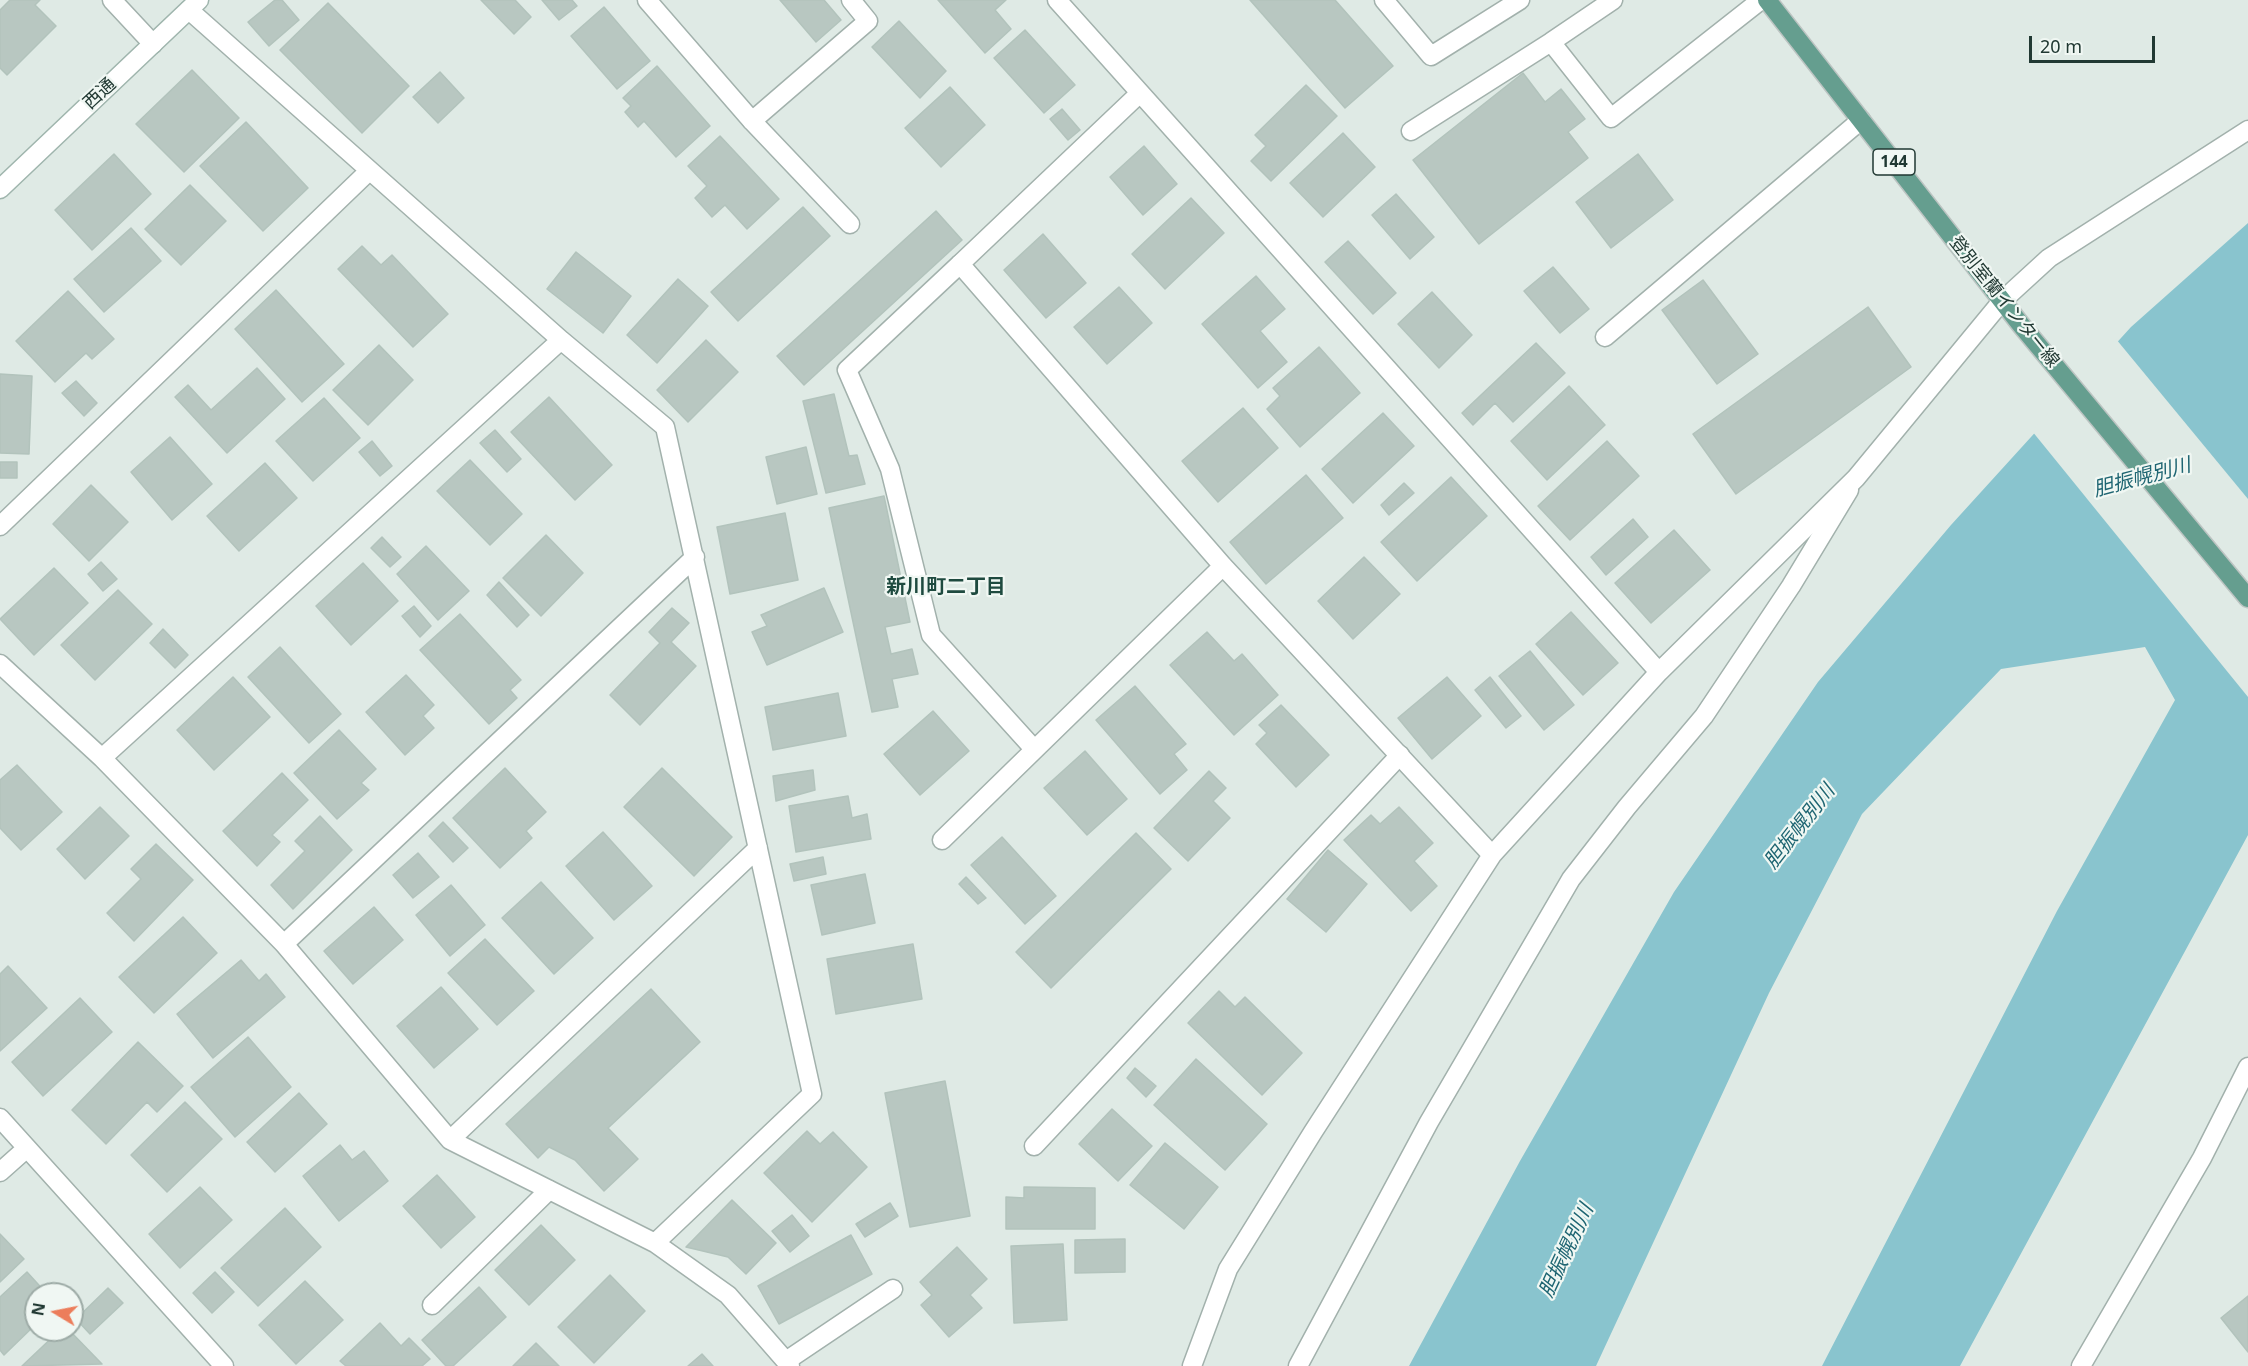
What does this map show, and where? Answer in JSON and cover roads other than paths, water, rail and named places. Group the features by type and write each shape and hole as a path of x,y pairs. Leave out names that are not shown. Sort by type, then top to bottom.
{"main road":[{"name":"登別室蘭インター線","path":"1767,0 2021,325 2248,598"}],"street":[{"path":"112,0 153,44"},
{"path":"647,0 752,121 850,224"},
{"path":"752,121 868,21 850,0"},
{"path":"1057,0 1659,672"},
{"path":"1384,0 1431,56 1520,0"},
{"path":"1411,131 1613,0"},
{"path":"1551,42 1611,118 1761,0"},
{"path":"194,5 369,171 561,340 665,427 812,1094 655,1243"},
{"name":"西通","path":"0,189 194,5"},
{"path":"1034,749 931,635 890,469 847,370 1140,93"},
{"path":"1605,337 1861,120"},
{"path":"1192,1366 1228,1269 1313,1132 1492,855 1659,672 1856,478 2002,301 2049,258 2248,130"},
{"path":"0,525 369,171"},
{"path":"960,264 1223,566 1492,855"},
{"path":"102,758 561,340"},
{"path":"1298,1366 1429,1122 1571,879 1627,807 1704,716 1791,586 1856,478"},
{"path":"284,944 695,557"},
{"path":"942,840 1223,566"},
{"path":"0,664 102,758 284,944 450,1140 655,1243 728,1295 788,1363 893,1289"},
{"path":"1034,1146 1400,755"},
{"path":"450,1140 758,848"},
{"path":"2081,1366 2202,1158 2248,1067"},
{"path":"0,1118 224,1366"},
{"path":"0,1172 27,1148"},
{"path":"432,1305 549,1190"}],"water":[{"name":"胆振幌別川","path":"2248,223 2248,835 1960,1366 1822,1366 2057,911 2175,700 2145,647 2001,669 1862,814 1769,993 1596,1366 1409,1366 1520,1161 1674,892 1818,682 1951,525 2131,327"}],"district":[{"name":"新川町二丁目","path":"946,587"}]}
